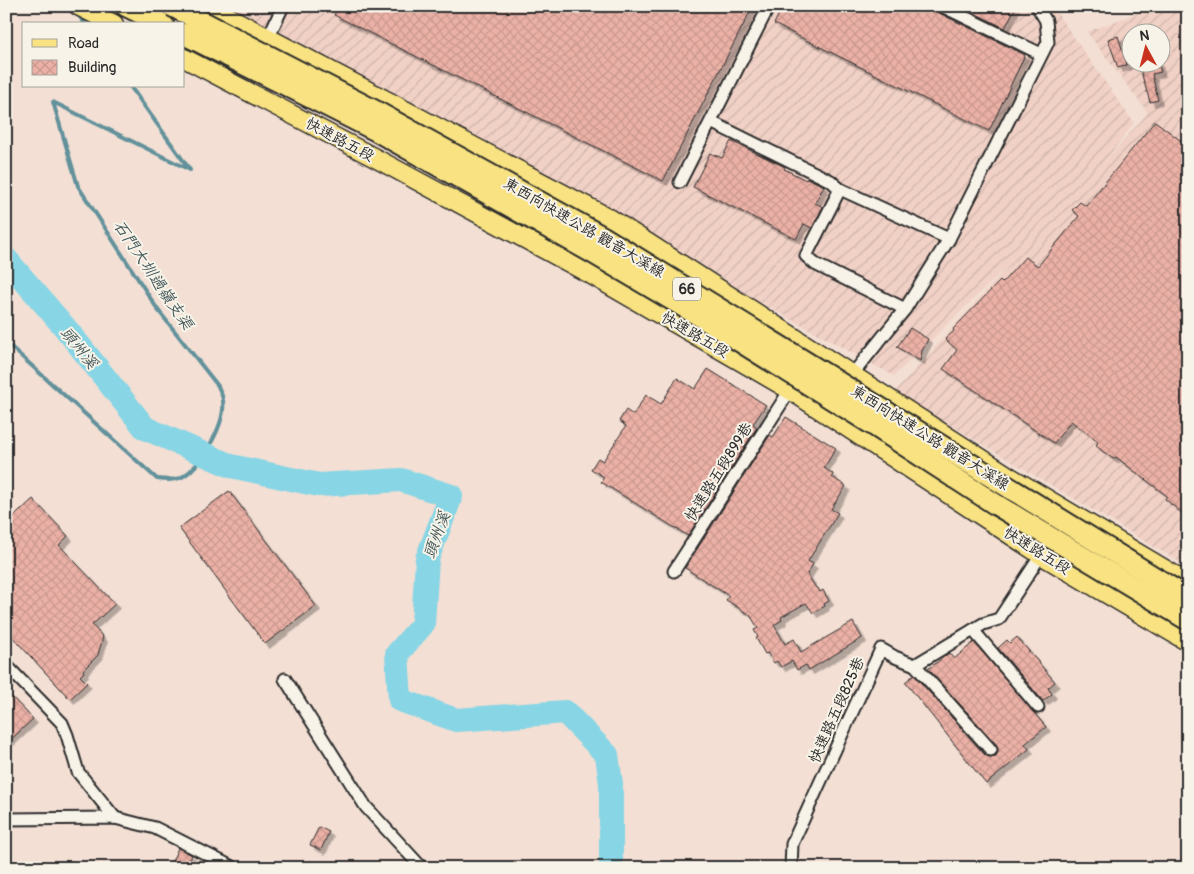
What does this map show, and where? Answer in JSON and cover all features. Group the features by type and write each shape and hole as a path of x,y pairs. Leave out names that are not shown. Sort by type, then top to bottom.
{"highway":[{"path":"126,6 159,22"},
{"name":"東西向快速公路 觀音大溪線","path":"172,6 377,112 603,237 1188,598"},
{"name":"東西向快速公路 觀音大溪線","path":"185,35 375,130 701,317 858,415 995,504 1188,620"}],"main road":[{"path":"78,6 110,22"},
{"name":"66","path":"208,6 611,219 1012,478 1188,582"},
{"name":"快速路五段","path":"185,59 377,159 588,273 790,390 1041,554 1188,642"}],"street":[{"path":"268,38 283,6"},
{"path":"680,182 769,6"},
{"path":"942,6 1041,54"},
{"path":"852,375 905,310 949,239 1048,42 1046,21 1037,6"},
{"path":"711,122 831,181 840,188 949,239"},
{"path":"840,188 806,256 815,264 905,310"},
{"name":"快速路五段899巷","path":"674,571 790,390"},
{"path":"991,750 915,665 983,624 999,619 1041,554"},
{"path":"973,630 1038,707"},
{"name":"快速路五段825巷","path":"791,868 792,844 881,649 915,665"},
{"path":"6,665 62,723 78,772 115,818"},
{"path":"285,679 366,807 422,868"},
{"path":"6,819 115,818 155,828 234,868"}],"shaded area":[{"path":"224,6 1052,6 1134,123 1104,162 1148,113 1087,32 1156,6 1188,6 1188,567 895,392 1015,259 894,376"}],"building":[{"path":"338,6 753,6 663,181 334,15"},
{"path":"783,6 935,6 939,13 1025,55 989,131 774,24"},
{"path":"960,6 1016,6 1005,28"},
{"path":"1118,36 1122,49 1122,67 1118,68 1108,39"},
{"path":"1141,72 1161,72 1152,74 1158,100 1150,102"},
{"path":"1155,121 1180,140 1188,140 1188,518 1165,499 1167,496 1116,457 1113,459 1096,446 1098,441 1071,421 1054,443 943,369 957,350 945,339 954,331 953,329 1000,281 1002,283 1025,257 1038,266 1079,216 1072,210 1080,202 1086,206"},
{"path":"731,141 785,167 784,169 806,180 807,178 824,186 815,203 823,207 812,228 804,224 796,239 693,187 710,153 722,158"},
{"path":"910,328 928,339 922,351 920,361 897,347"},
{"path":"708,369 766,405 753,424 757,427 688,536 601,482 604,477 591,469 598,458 603,461 626,426 619,421 626,410 633,415 646,395 661,404 677,378 695,389"},
{"path":"786,417 836,448 824,468 833,474 832,477 846,486 831,509 838,513 808,561 813,564 807,574 820,592 823,590 829,601 824,604 825,606 813,613 806,603 781,617 782,620 774,625 785,644 794,639 801,652 853,622 862,638 809,670 806,665 797,670 792,661 781,667 777,661 774,663 768,653 765,654 756,638 758,637 754,630 758,628 750,615 726,600 729,596 685,568 770,435 773,437"},
{"path":"229,491 316,606 265,644 179,528"},
{"path":"33,499 68,536 59,545 115,604 92,625 103,637 98,655 83,670 84,672 80,676 87,683 70,699 6,630 6,524"},
{"path":"1017,637 1055,682 1048,688 1052,694 1043,701 998,648 1007,640 1010,643"},
{"path":"974,642 1046,727 1025,744 1029,749 986,784 905,682 914,675 985,755 989,757 996,756 998,752 997,745 928,669 949,653 954,659"},
{"path":"6,691 33,719 6,744"},
{"path":"319,827 329,832 321,850 310,845"},
{"path":"178,848 192,855 186,868 169,868"}],"waterway":[{"name":"石門大圳過嶺支渠","path":"78,14 84,22"},
{"name":"石門大圳過嶺支渠","path":"6,345 11,347 157,479 174,480 188,473 211,444 223,410 223,401 218,386 158,310 78,186 53,102 190,170 131,88"},
{"name":"頭州溪","path":"6,259 67,330 145,428 231,466 319,485 401,480 451,496 427,559 423,624 397,654 400,700 456,720 565,712 607,755 611,784 611,868"}]}
